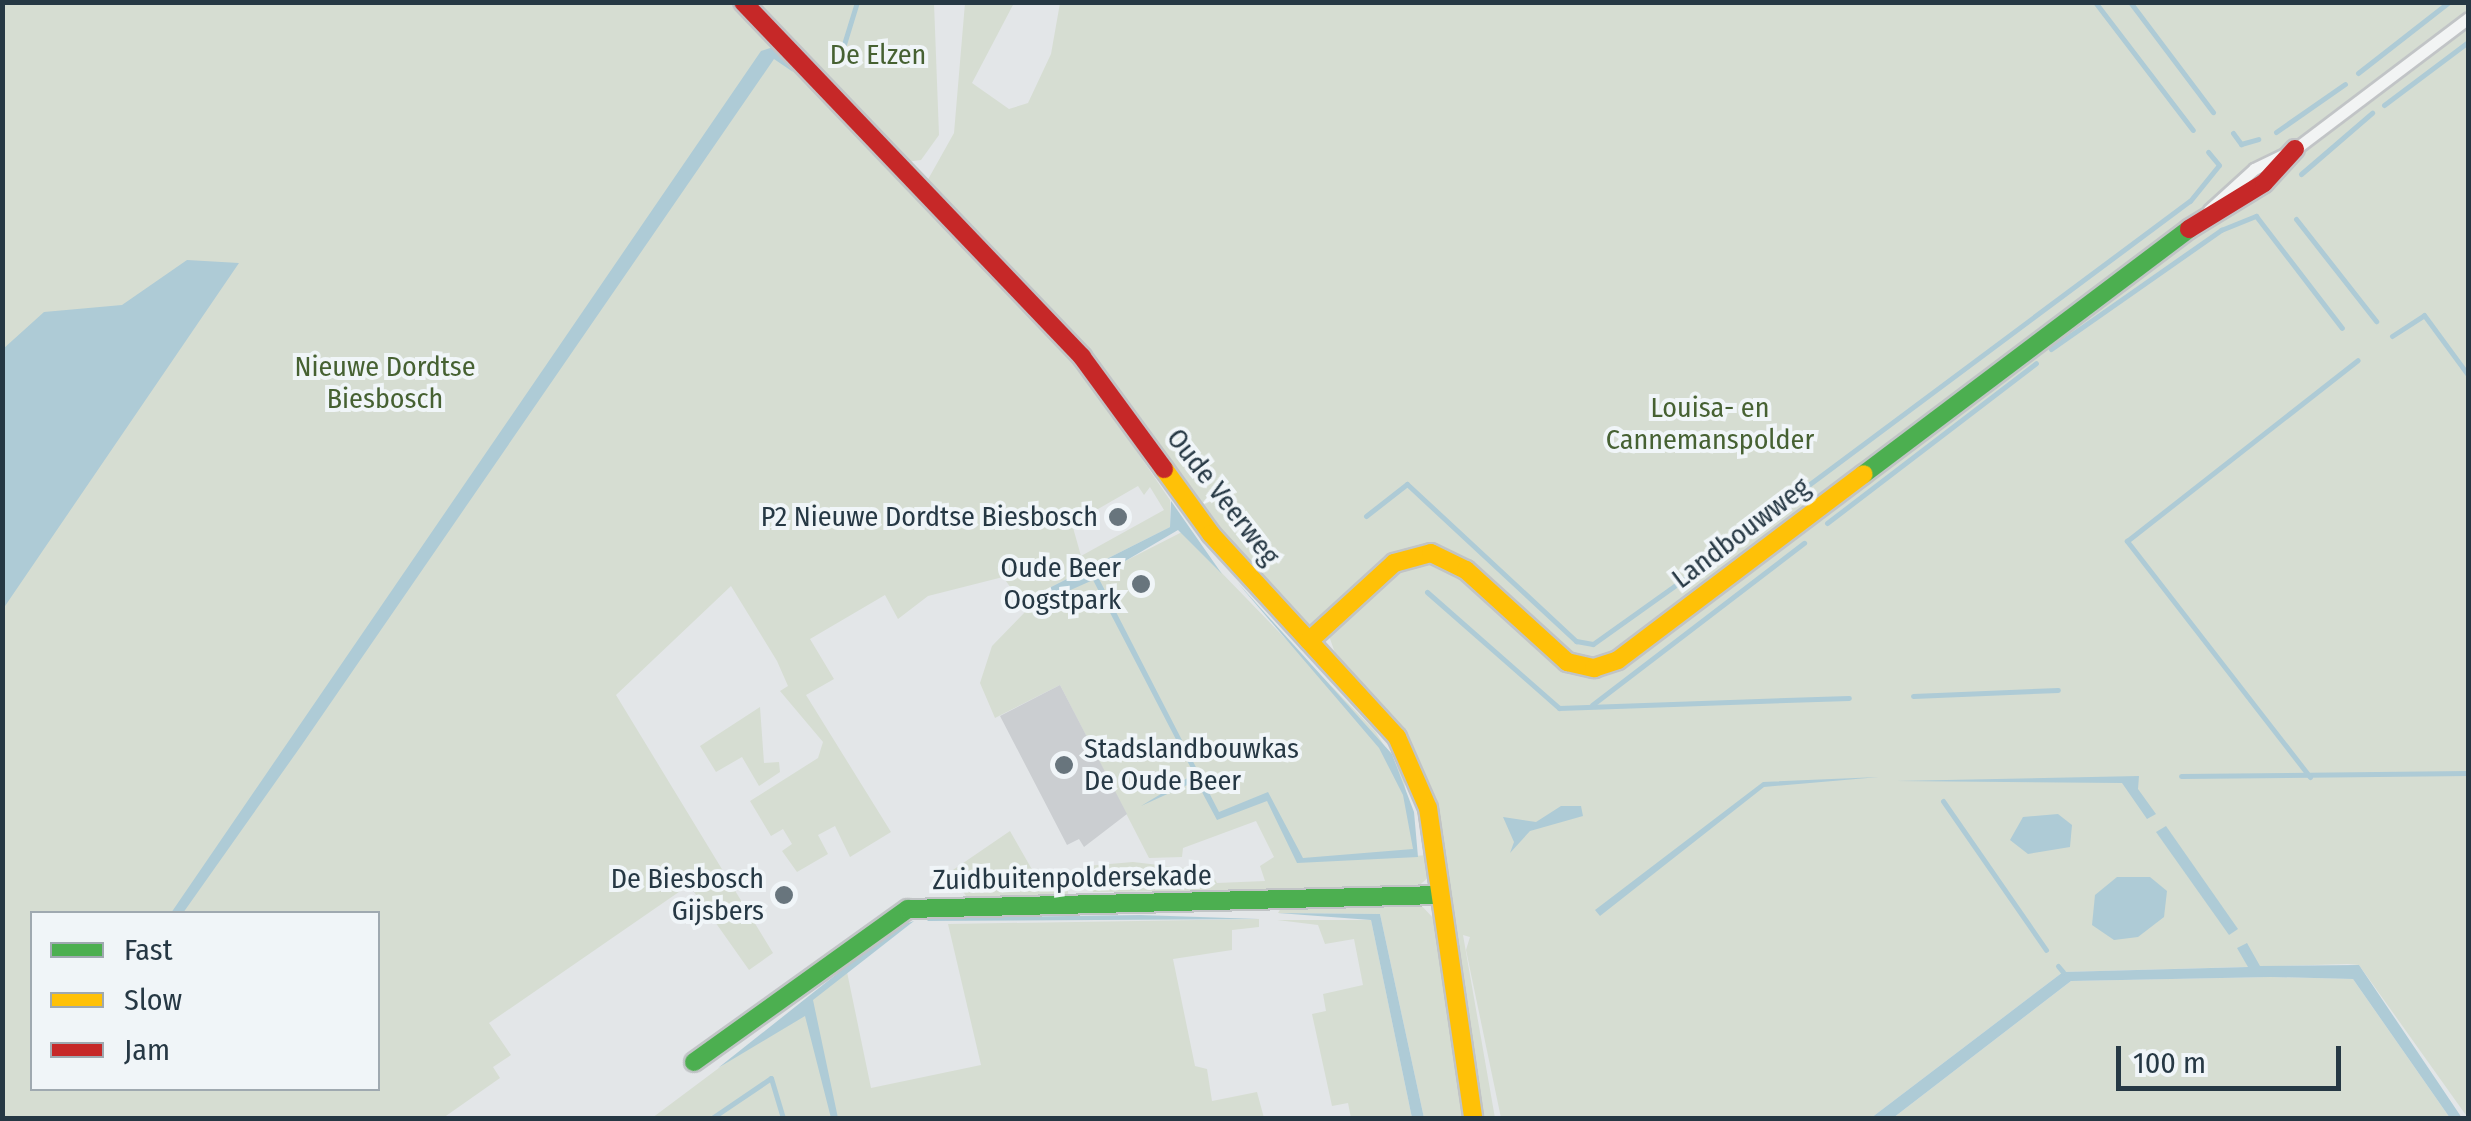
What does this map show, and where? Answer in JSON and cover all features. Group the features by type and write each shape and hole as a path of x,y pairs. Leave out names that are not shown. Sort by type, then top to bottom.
{"street":[{"name":"Oude Veerweg","path":"743,2 1082,357 1211,534 1408,756 1428,808 1472,1118"},
{"name":"Landbouwweg","path":"1309,641 1394,562 1431,552 1466,570 1567,662 1611,664 2204,218 2264,183 2294,148 2468,18"},
{"name":"Zuidbuitenpoldersekade","path":"694,1062 908,909 1440,895"}],"green space":[{"name":"Nieuwe Dordtse Biesbosch","path":"2,3 731,3 1079,367 1170,500 1170,527 1051,587 1029,610 1182,532 1375,731 1403,775 1417,855 1297,862 1431,855 1430,876 1415,889 1093,892 1086,866 1133,862 1210,871 1217,883 1265,881 1260,866 1274,857 1256,821 1183,848 1182,857 1149,858 1060,685 995,718 980,683 992,646 1027,610 1003,577 928,596 898,619 885,595 810,639 834,679 806,695 891,832 850,857 835,826 818,835 828,854 797,872 782,851 792,844 783,829 771,836 750,801 818,758 823,742 780,691 788,686 777,661 731,586 616,695 773,953 749,970 689,885 489,1023 511,1055 493,1067 500,1078 443,1118 3,1118","holes":["1138,486 1144,495 1150,487 1164,510 1081,556 1072,524"]},
{"name":"De Elzen","path":"759,3 934,3 939,135 921,160 906,162"},
{"name":"Louisa- en Cannemanspolder","path":"965,3 1014,3 972,83 1009,109 1028,103 1051,54 1060,3 2468,3 2468,1118 2359,965 2348,964 2063,972 1871,1118 1501,1118 1466,950 1470,937 1463,935 1495,1118 1480,1118 1443,841 1411,742 1339,664 1329,636 1297,618 1207,521 1085,350 926,183 954,133"},
{"path":"760,707 764,763 779,762 780,772 759,786 742,757 716,772 700,746"},
{"path":"1010,831 1038,880 1063,868 1069,897 968,899 950,872"},
{"path":"1418,902 1436,921 1466,1118 1424,1118 1380,914 1278,913 1282,906"},
{"path":"1259,919 1259,927 1232,930 1232,950 1173,959 1195,1066 1207,1069 1212,1101 1257,1092 1264,1118 652,1118 847,972 871,1088 981,1065 948,924"},
{"path":"1277,920 1371,920 1412,1118 1351,1118 1348,1103 1332,1106 1312,1014 1326,1011 1323,994 1363,985 1354,939 1325,944 1318,925"},
{"path":"2353,979 2450,1118 1893,1118 2071,981"}],"water":[{"path":"773,47 793,72 774,59 301,746 184,911 172,911 761,51"},
{"path":"187,260 239,263 3,609 3,349 44,312 122,305"},
{"path":"1171,501 1222,574 1178,530 1098,577 1219,812 1268,792 1303,858 1413,849 1403,795 1379,748 1237,582 1392,754 1414,812 1418,857 1297,863 1267,801 1217,820 1196,781 1141,806 1194,774 1093,580 1028,609 1051,587 1170,527"},
{"path":"2139,776 2138,789 2156,814 2147,819 2122,783 1896,781"},
{"path":"1879,777 1764,787 1600,916 1595,910 1763,782"},
{"path":"1561,806 1581,806 1583,816 1530,831 1510,853 1514,842 1503,817 1536,822"},
{"path":"2058,814 2072,825 2070,847 2028,854 2010,840 2023,817"},
{"path":"2166,826 2238,929 2229,935 2156,832"},
{"path":"2117,877 2150,877 2167,891 2164,917 2138,937 2114,940 2092,925 2095,895"},
{"path":"1278,913 1380,914 1424,1118 1412,1118 1371,920"},
{"path":"1140,915 1259,919 927,921 930,918"},
{"path":"914,921 813,1000 838,1118 831,1118 805,1016 718,1068 896,927"},
{"path":"2247,943 2260,966 2359,965 2462,1118 2450,1118 2353,979 2271,977 2071,981 1893,1118 1871,1118 2063,972 2248,967 2237,948"}],"building":[{"name":"Stadslandbouwkas De Oude Beer","path":"1060,685 1127,814 1084,847 1079,839 1067,845 1000,716"}],"waterway":[{"path":"841,54 857,2"},
{"path":"2095,2 2193,130"},
{"path":"2130,2 2213,112"},
{"path":"2358,73 2449,2"},
{"path":"2384,105 2468,42"},
{"path":"2276,132 2345,84"},
{"path":"2301,174 2372,113"},
{"path":"2233,133 2241,144 2258,139"},
{"path":"1791,498 2190,201 2219,165 2208,152"},
{"path":"2051,349 2221,230 2256,216 2342,328"},
{"path":"2296,219 2376,321"},
{"path":"2392,336 2424,315 2468,375"},
{"path":"2310,777 2127,541 2358,360"},
{"path":"1827,523 2036,363"},
{"path":"1366,516 1407,484 1576,641 1593,644 1732,545"},
{"path":"1592,705 1804,543"},
{"path":"1427,592 1559,708 1849,698"},
{"path":"1913,696 2058,690"},
{"path":"2181,776 2468,773"},
{"path":"1943,801 2046,950"},
{"path":"2058,966 2063,972"},
{"path":"712,1118 771,1078 783,1118"}],"traffic: fast":[{"path":"1864,474 2189,229"},
{"path":"694,1062 908,909 1440,895"}],"traffic: slow":[{"path":"1164,469 1211,534 1397,737 1428,808 1473,1118"},
{"path":"1309,641 1394,563 1431,553 1466,570 1567,662 1594,668 1618,660 1864,474"}],"traffic: jam":[{"path":"743,2 1082,357 1164,469"},
{"path":"2189,229 2264,183 2295,149"}],"place":[{"name":"P2 Nieuwe Dordtse Biesbosch","path":"1118,517"},
{"name":"Oude Beer Oogstpark","path":"1141,584"},
{"name":"Stadslandbouwkas De Oude Beer","path":"1064,765"},
{"name":"De Biesbosch Gijsbers","path":"784,895"}]}
